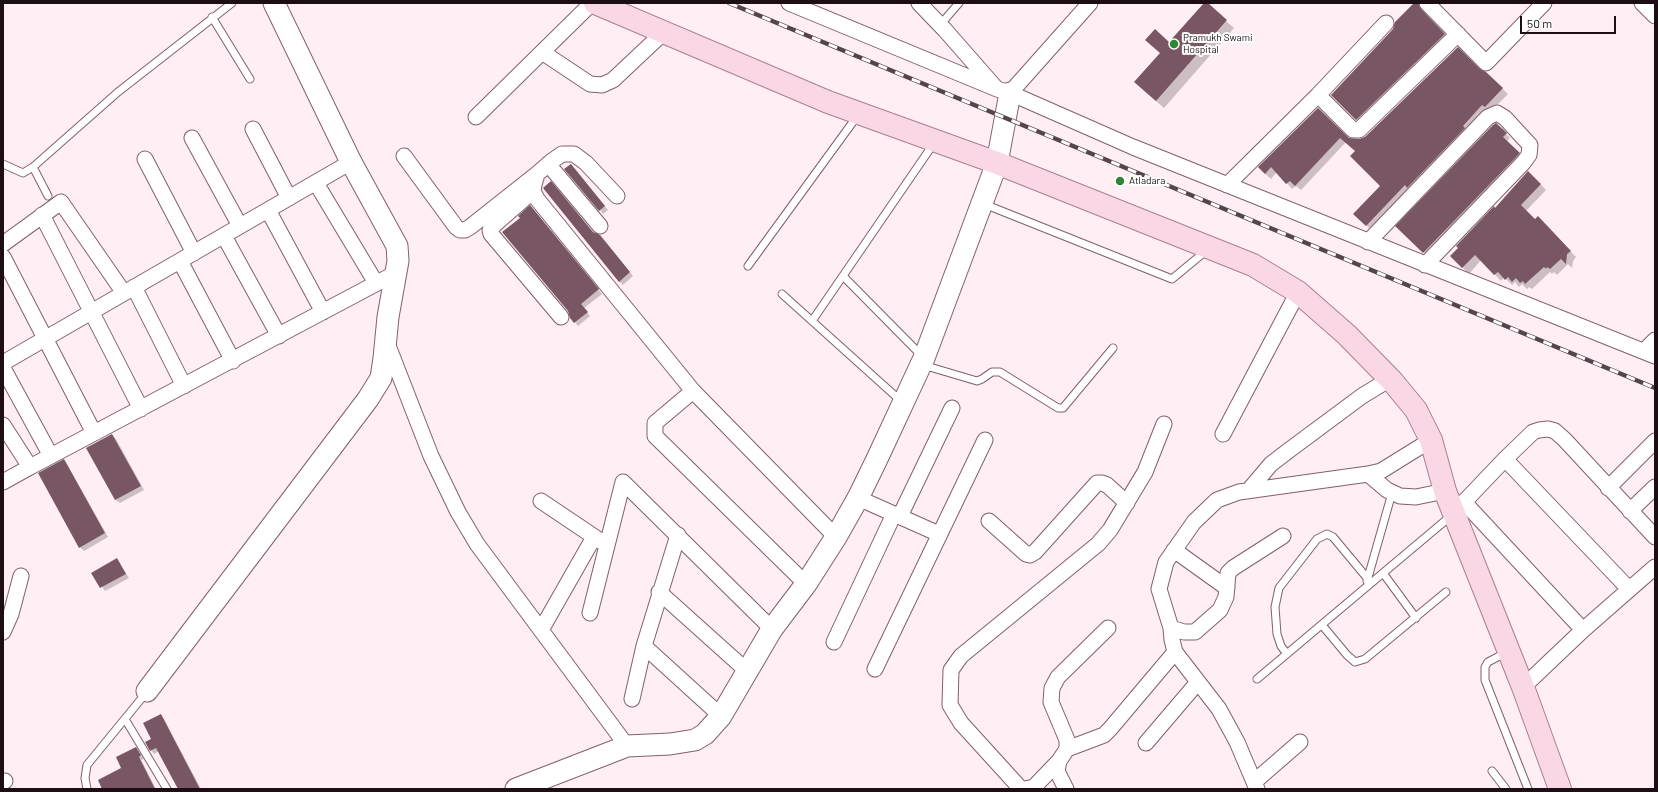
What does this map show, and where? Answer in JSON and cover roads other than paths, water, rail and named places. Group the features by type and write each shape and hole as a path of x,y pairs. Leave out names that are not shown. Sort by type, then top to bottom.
{"main road":[{"path":"595,3 828,102 997,163 1253,266 1298,292 1347,335 1390,379 1416,410 1431,440 1509,651 1524,687 1560,789"}],"street":[{"path":"147,691 368,399 381,378 388,318 396,273 398,246 351,162 274,3"},
{"path":"476,117 592,3"},
{"path":"789,3 1004,91 1133,147 1650,354 1655,340"},
{"path":"919,3 1004,91"},
{"path":"516,789 627,746 670,744 695,740 705,734 721,716 772,629 806,584 836,538 858,498 903,403 922,361 997,163 1004,91 1090,3"},
{"path":"1427,3 1486,62 1535,6"},
{"path":"1642,3 1655,16"},
{"path":"1227,185 1318,95 1386,23"},
{"path":"542,52 590,84 602,85 613,80 664,32"},
{"path":"1318,95 1353,130 1359,130 1458,34"},
{"path":"1368,242 1488,117 1497,113 1505,118 1530,145 1529,155 1425,265"},
{"path":"253,129 289,198"},
{"path":"192,138 240,226"},
{"path":"404,156 456,227 460,230 465,230 470,227 562,154 574,154 586,163 616,196"},
{"path":"145,159 194,253"},
{"path":"3,363 351,162"},
{"path":"543,169 534,185 533,191 494,225 490,230 490,234 561,317"},
{"path":"543,169 600,226"},
{"path":"316,183 376,283"},
{"path":"533,191 693,391 836,538"},
{"path":"3,244 61,202 129,290 184,386"},
{"path":"268,210 323,312"},
{"path":"42,215 141,409"},
{"path":"224,236 279,336"},
{"path":"3,257 94,434"},
{"path":"180,261 233,361"},
{"path":"3,482 396,273"},
{"path":"1223,434 1298,292"},
{"path":"386,340 431,456 458,512 477,544 627,746"},
{"path":"3,368 51,456"},
{"path":"1249,490 1271,464 1362,396 1390,379"},
{"path":"693,391 655,423 655,436 806,584"},
{"path":"834,642 952,408"},
{"path":"1020,789 961,723 950,705 951,670 961,656 1098,544 1110,530 1145,472 1164,424"},
{"path":"3,427 30,467"},
{"path":"1454,504 1533,432 1548,429 1555,431 1655,537"},
{"path":"875,669 984,440"},
{"path":"1300,742 1256,786 1237,742 1219,709 1176,652 1172,640 1171,628 1159,589 1166,562 1194,522 1217,500 1249,490 1381,471 1431,440"},
{"path":"1608,488 1655,441"},
{"path":"1505,459 1630,589"},
{"path":"1368,474 1392,493 1400,496 1416,496 1454,504 1583,630"},
{"path":"590,613 623,482 772,629"},
{"path":"989,521 1026,554 1030,555 1036,552 1097,483 1106,485 1127,503"},
{"path":"1630,511 1655,487"},
{"path":"858,498 939,534"},
{"path":"541,501 607,545"},
{"path":"632,699 644,646 678,535"},
{"path":"1171,628 1184,632 1195,632 1220,610 1226,597 1228,573 1233,568 1283,536"},
{"path":"541,630 594,537"},
{"path":"1174,550 1227,588"},
{"path":"1524,687 1583,630 1655,567"},
{"path":"3,632 11,614 21,576"},
{"path":"660,592 747,671"},
{"path":"1066,789 1057,771 1067,740 1051,702 1052,688 1058,677 1108,628"},
{"path":"644,646 721,716"},
{"path":"1025,789 1034,787 1063,755 1104,735 1176,652"},
{"path":"1146,743 1198,682"}],"lane":[{"path":"3,164 22,173 33,167 118,92 212,17 232,3"},
{"path":"940,25 959,3"},
{"path":"212,17 250,79"},
{"path":"748,266 860,113"},
{"path":"812,321 935,140"},
{"path":"33,167 48,196"},
{"path":"982,203 1172,279 1209,248"},
{"path":"843,276 922,361 977,381 992,372 1000,372 1058,408 1063,408 1112,348"},
{"path":"782,294 903,403"},
{"path":"1366,588 1392,493"},
{"path":"1257,679 1383,573 1454,504"},
{"path":"1287,654 1281,646 1277,634 1275,607 1279,588 1318,539 1327,534 1333,537 1368,579"},
{"path":"1383,573 1416,618"},
{"path":"1322,625 1347,655 1355,662 1365,660 1446,592"},
{"path":"1509,651 1488,662 1485,667 1485,680 1528,789"},
{"path":"87,789 84,778 87,765 147,691"},
{"path":"125,718 166,789"},
{"path":"1492,771 1506,789"}],"railway":[{"path":"729,3 1655,388"}],"place":[{"name":"Pramukh Swami Hospital","path":"1174,44"},
{"name":"Atladara","path":"1120,181"}]}
